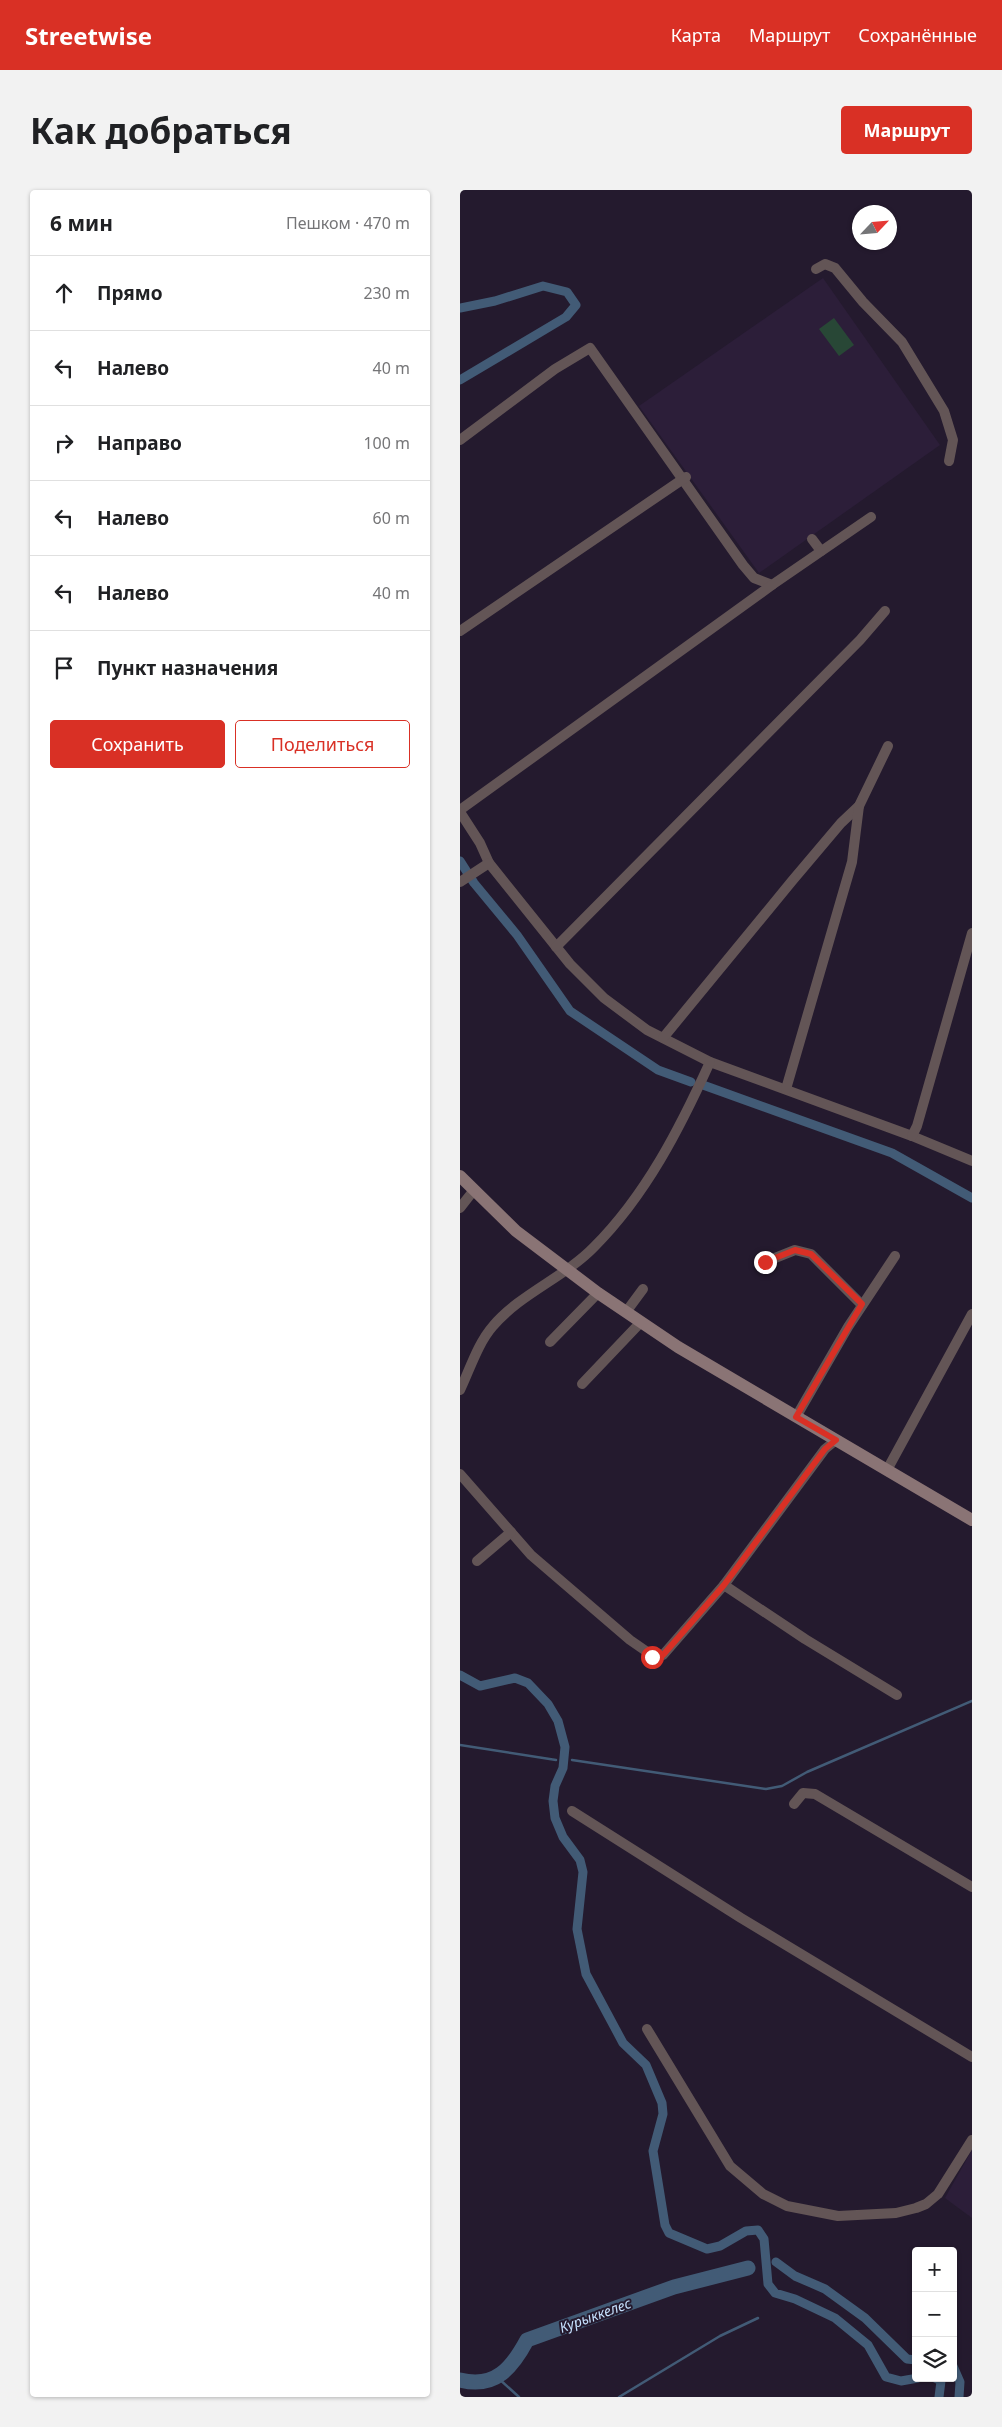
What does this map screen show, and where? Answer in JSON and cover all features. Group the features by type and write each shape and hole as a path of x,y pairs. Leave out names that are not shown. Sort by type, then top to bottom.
{"main road":[{"path":"460,1176 516,1231 566,1271 678,1348 972,1520"}],"street":[{"path":"816,269 825,264 835,268 863,302 902,342 944,411 953,440 949,461"},
{"path":"460,440 555,369 590,348 754,578 772,585"},
{"path":"460,631 684,478"},
{"path":"871,517 772,585 460,811 480,843 489,863 556,946 588,983 604,998 641,1026 710,1062 912,1136 972,1162"},
{"path":"812,539 821,551"},
{"path":"556,946 860,640 885,611"},
{"path":"786,1090 852,862 859,806 888,746"},
{"path":"663,1038 792,881 841,823 859,806"},
{"path":"462,881 489,863"},
{"path":"912,1136 917,1126 972,933"},
{"path":"460,1390 491,1327 595,1247 643,1190 710,1062"},
{"path":"460,1208 474,1190"},
{"path":"765,1262 795,1250 811,1254 862,1304"},
{"path":"796,1417 862,1304 894,1256"},
{"path":"626,1312 643,1289"},
{"path":"550,1342 598,1293"},
{"path":"887,1470 972,1314"},
{"path":"582,1384 641,1322"},
{"path":"460,1474 531,1555 590,1607 654,1658 663,1655 724,1585 820,1456 836,1440"},
{"path":"477,1561 511,1532"},
{"path":"724,1585 805,1639 897,1695"},
{"path":"794,1804 803,1794 815,1794 972,1887"},
{"path":"572,1811 741,1918 972,2057"},
{"path":"647,2029 730,2166 763,2194 787,2206 838,2216 872,2215 916,2208 934,2199 972,2140"}],"shaded area":[{"path":"823,278 940,445 759,573 639,406"},
{"path":"972,2150 972,2218 945,2198"}],"green space":[{"path":"834,318 854,345 839,356 819,329"}],"waterway":[{"path":"460,308 495,301 543,286 567,292 576,305 566,317 460,380"},
{"path":"460,861 474,883 517,935 570,1011 658,1070 691,1082"},
{"path":"703,1085 892,1153 972,1198"},
{"path":"460,1675 480,1686 515,1678 528,1683 548,1704 558,1721 565,1747 563,1768 555,1786 553,1801 555,1818 563,1837 580,1860 583,1872 577,1929 586,1974 623,2043 646,2065 662,2103 663,2114 653,2151 665,2225 669,2233 707,2249 720,2246 746,2231 758,2230 764,2239 768,2284 775,2293 795,2299 835,2318 868,2345 886,2377 901,2381 912,2379"},
{"path":"572,1760 766,1789 782,1786 807,1772 972,1701"},
{"path":"460,1745 556,1760"},
{"path":"776,2262 795,2276 825,2289 865,2318 907,2359 912,2360"},
{"name":"Курыккелес","path":"460,2380 472,2382 493,2379 501,2374 515,2359 527,2340 674,2287 748,2268"},
{"path":"619,2397 720,2336 758,2318"},
{"path":"957,2375 960,2382 959,2397"},
{"path":"497,2377 519,2397"},
{"name":"Курыккелес","path":"460,2385 462,2381"},
{"path":"939,2397 941,2382"}],"route":[{"path":"652,1657 660,1658 724,1585 825,1449 836,1440 796,1417 862,1304 811,1254 801,1250 789,1251 765,1262"}]}
